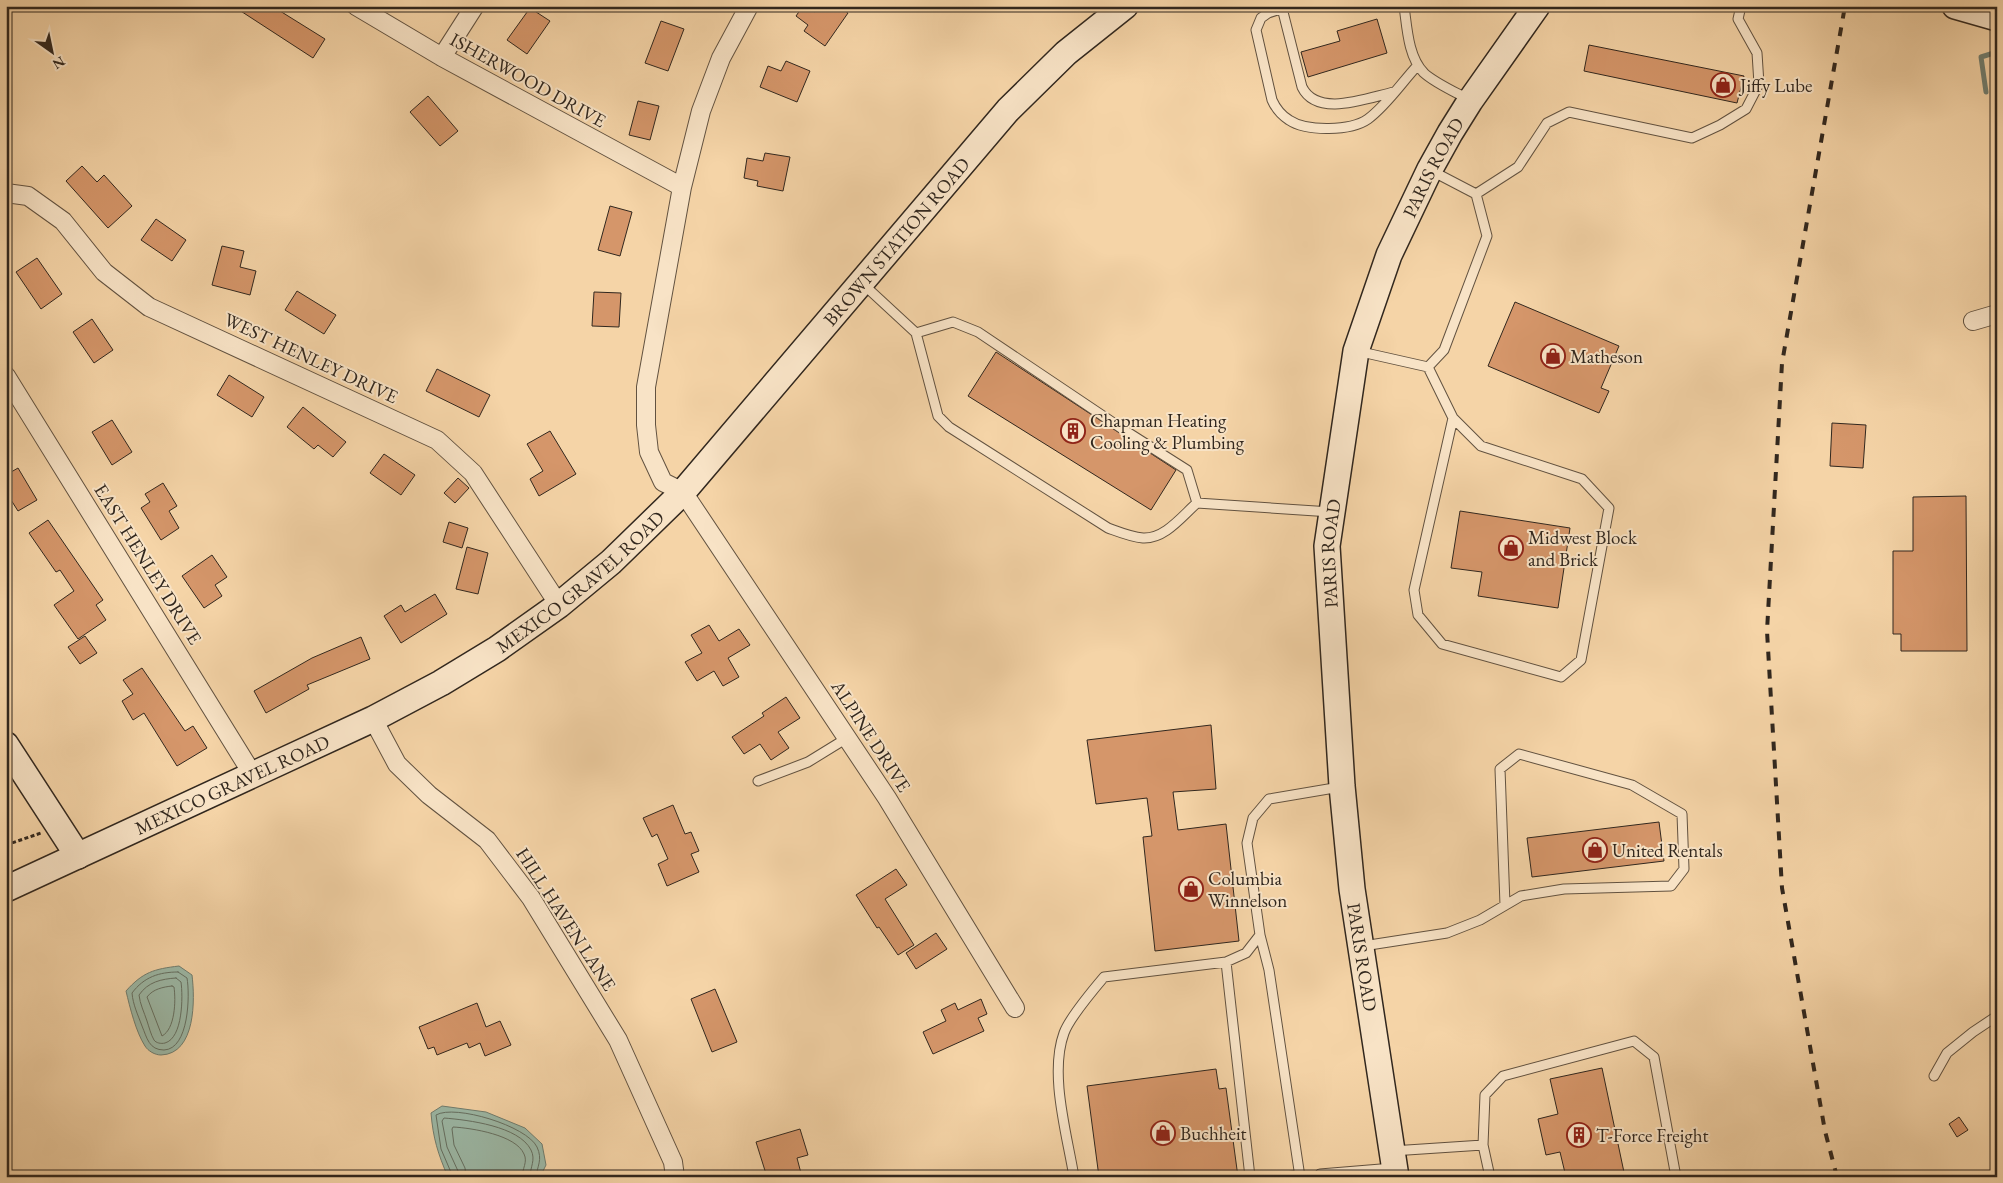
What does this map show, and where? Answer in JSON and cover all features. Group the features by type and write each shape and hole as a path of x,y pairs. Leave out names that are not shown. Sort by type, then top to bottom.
{"street":[{"name":"ISHERWOOD DRIVE","path":"356,6 442,57 682,187"},
{"name":"MEXICO GRAVEL ROAD","path":"6,889 373,719 441,683 497,650 559,605 611,562 683,492 663,482 649,452 646,425 646,387 682,187 701,111 721,58 749,6"},
{"name":"BROWN STATION ROAD","path":"683,492 1008,110 1066,53 1125,6"},
{"path":"1955,6 1997,18"},
{"path":"442,57 474,8"},
{"name":"PARIS ROAD","path":"1394,1165 1352,889 1342,786 1326,546 1356,350 1390,255 1430,170 1470,101 1537,8"},
{"name":"WEST HENLEY DRIVE","path":"6,194 28,196 63,221 104,272 149,307 437,440 473,473 559,605"},
{"path":"1973,321 1997,314"},
{"name":"EAST HENLEY DRIVE","path":"6,376 253,775"},
{"name":"ALPINE DRIVE","path":"683,492 887,798 1015,1008"},
{"name":"HILL HAVEN LANE","path":"373,719 397,764 429,795 487,840 531,898 618,1040 673,1162 675,1177"},
{"path":"6,745 78,856"}],"lane":[{"path":"1404,6 1408,35 1418,65 1425,73 1470,101"},
{"path":"1476,194 1518,167 1547,122 1569,112 1692,138 1720,125 1746,109 1759,84 1757,53 1738,19 1741,6"},
{"path":"1394,92 1332,104 1320,103 1309,97 1302,86 1286,7 1268,13 1261,18 1256,30 1272,100 1282,116 1291,122 1307,127 1351,126 1367,120 1394,92 1418,65"},
{"path":"1428,367 1444,350 1487,236 1476,194 1430,170"},
{"path":"862,282 916,333 938,416 948,428 1108,528 1135,537 1153,536 1165,532 1197,503 1332,512"},
{"path":"916,333 953,322 978,332 1187,470 1197,503"},
{"path":"1356,350 1428,367"},
{"path":"1428,367 1453,418 1481,446 1582,479 1609,508 1581,660 1561,677 1442,644 1418,615 1414,590 1453,418"},
{"path":"758,781 808,762 847,738"},
{"path":"1360,946 1447,933 1480,920 1506,905 1521,896 1564,890 1671,886 1684,869 1682,814 1632,785 1519,754 1500,769 1506,905"},
{"path":"1286,1177 1300,1176 1247,843 1253,818 1269,799 1342,786"},
{"path":"1074,1177 1057,1073 1064,1033 1087,999 1104,977 1226,962 1246,953 1260,934"},
{"path":"1226,962 1250,1177"},
{"path":"1934,1076 1947,1053 1997,1016"},
{"path":"1490,1177 1483,1145 1485,1095 1503,1076 1634,1041 1654,1057 1676,1177"},
{"path":"1318,1177 1320,1174 1394,1165 1483,1145"}],"path":[{"path":"6,845 39,834 57,823"}],"water":[{"path":"179,966 192,975 193,1011 191,1024 187,1036 173,1052 161,1055 156,1054 148,1050 139,1034 126,991 138,980 150,973 163,968"},
{"path":"442,1106 486,1112 525,1128 542,1144 546,1165 540,1177 448,1177 436,1146 431,1113"}],"building":[{"path":"233,6 272,6 325,39 313,58"},
{"path":"803,6 807,6 815,12 820,6 838,6 848,13 825,46 804,31 808,25 796,16"},
{"path":"530,8 550,21 527,54 507,40"},
{"path":"1377,19 1387,53 1308,77 1301,52 1340,41 1337,31"},
{"path":"661,21 684,29 668,71 645,63"},
{"path":"1589,45 1744,76 1737,103 1584,71"},
{"path":"786,61 810,71 797,102 760,87 768,66 781,71"},
{"path":"428,96 458,131 440,146 410,112"},
{"path":"638,101 659,106 650,140 629,135"},
{"path":"765,153 790,157 783,191 757,186 758,181 744,178 747,158 763,161"},
{"path":"82,166 97,182 104,175 132,206 108,228 66,181"},
{"path":"610,206 632,212 620,256 598,250"},
{"path":"156,219 186,240 172,261 141,240"},
{"path":"222,246 244,251 240,267 256,271 250,295 212,285"},
{"path":"37,258 62,294 41,309 16,272"},
{"path":"297,291 336,315 324,334 285,310"},
{"path":"594,292 621,293 619,327 592,326"},
{"name":"Matheson","path":"1515,302 1619,346 1601,388 1609,391 1599,413 1488,366"},
{"path":"92,319 113,350 94,363 73,332"},
{"name":"Chapman Heating Cooling & Plumbing","path":"996,352 1176,470 1151,510 968,396"},
{"path":"437,369 490,395 479,417 426,391"},
{"path":"229,375 264,397 252,417 217,395"},
{"path":"303,407 346,442 333,457 318,445 314,449 287,427"},
{"path":"112,420 132,452 112,465 92,432"},
{"path":"1832,423 1866,425 1863,468 1830,466"},
{"path":"550,431 576,474 539,496 530,479 543,471 527,444"},
{"path":"384,454 415,475 401,495 370,473"},
{"path":"18,468 37,500 18,511 6,492 6,475"},
{"path":"458,478 469,488 455,503 444,493"},
{"path":"163,483 177,506 169,511 179,528 161,540 141,508 150,502 145,494"},
{"path":"1966,496 1967,651 1901,651 1901,634 1893,634 1893,551 1913,551 1913,497"},
{"name":"Midwest Block and Brick","path":"1460,511 1570,528 1558,608 1478,596 1482,572 1451,568"},
{"path":"48,520 103,600 96,605 106,620 78,639 54,605 74,591 60,570 56,572 29,533"},
{"path":"449,522 468,528 462,548 443,542"},
{"path":"467,547 488,553 478,594 456,589"},
{"path":"212,555 227,577 215,585 222,596 204,608 182,576"},
{"path":"435,594 447,614 401,643 384,616 401,605 405,612"},
{"path":"709,625 719,641 739,629 750,645 728,658 739,677 723,686 714,671 697,681 685,662 702,653 691,635"},
{"path":"85,636 97,653 80,664 68,647"},
{"path":"361,637 370,659 307,685 309,689 266,713 254,691 312,658"},
{"path":"142,668 185,731 193,726 207,748 177,766 144,713 133,720 122,701 133,694 123,680"},
{"path":"786,697 800,718 778,732 789,748 771,760 760,744 744,754 732,737 764,716 762,713"},
{"name":"Columbia Winnelson","path":"1211,725 1216,789 1173,792 1178,830 1226,824 1239,941 1155,951 1143,837 1152,836 1147,798 1096,804 1087,740"},
{"path":"673,805 685,834 691,832 699,851 691,854 699,872 667,886 658,864 668,859 657,834 652,837 643,818"},
{"name":"United Rentals","path":"1659,822 1664,861 1532,877 1527,838"},
{"path":"896,869 907,885 885,899 914,945 898,955 879,927 877,928 856,895"},
{"path":"936,933 947,949 916,969 906,953"},
{"path":"715,989 737,1042 712,1052 691,999"},
{"path":"981,999 987,1014 978,1018 984,1031 933,1054 923,1032 946,1021 941,1010 955,1003 958,1010"},
{"path":"477,1003 486,1027 500,1021 511,1045 485,1056 480,1043 469,1048 467,1043 437,1055 434,1047 428,1049 419,1027"},
{"name":"T-Force Freight","path":"1602,1068 1625,1177 1566,1177 1560,1152 1546,1155 1538,1119 1558,1114 1550,1079"},
{"name":"Buchheit","path":"1216,1069 1219,1089 1226,1088 1238,1177 1099,1177 1087,1086"},
{"path":"1959,1117 1968,1130 1957,1137 1949,1124"},
{"path":"800,1129 808,1155 797,1158 802,1177 767,1177 756,1142"}],"waterway":[{"path":"1986,92 1981,57 1997,52"}],"railway":[{"path":"1837,1177 1825,1131 1782,888 1767,631 1782,363 1845,6"}],"place":[{"name":"Jiffy Lube","path":"1723,85"},
{"name":"Matheson","path":"1553,356"},
{"name":"Chapman Heating Cooling & Plumbing","path":"1073,431"},
{"name":"Midwest Block and Brick","path":"1511,548"},
{"name":"United Rentals","path":"1595,850"},
{"name":"Columbia Winnelson","path":"1191,889"},
{"name":"Buchheit","path":"1163,1133"},
{"name":"T-Force Freight","path":"1579,1135"}]}
